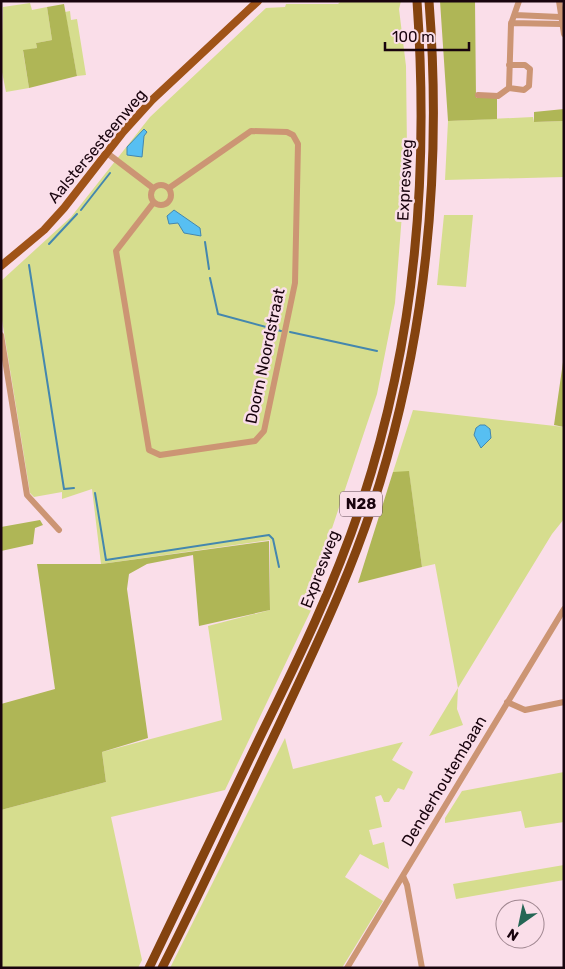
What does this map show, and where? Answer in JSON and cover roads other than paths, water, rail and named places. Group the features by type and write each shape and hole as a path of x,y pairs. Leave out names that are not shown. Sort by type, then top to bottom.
{"highway":[{"name":"Expresweg","path":"149,968 325,600 362,502 377,451 395,380 409,306 418,233 423,109 417,1"},
{"name":"Expresweg","path":"162,968 314,654 359,546 387,460 416,331 429,236 434,108 429,1"}],"main road":[{"name":"Aalstersesteenweg","path":"1,266 44,230 152,100 258,1"}],"street":[{"path":"509,88 511,23 520,1"},
{"path":"559,1 564,34"},
{"path":"515,15 561,21"},
{"path":"511,23 561,21"},
{"path":"478,95 498,96 509,88 524,90 529,86 530,69 525,65 509,65"},
{"name":"Doorn Noordstraat","path":"154,202 116,251 149,450 160,455 255,441 264,431 296,283 298,144 293,135 287,132 251,131 169,188"},
{"path":"107,153 153,188"},
{"path":"162,185 169,188 171,196 167,203 161,205 154,202 151,196 153,188 162,185"},
{"path":"1,335 27,496 59,530"},
{"name":"Denderhoutembaan","path":"347,968 564,609"},
{"path":"507,702 525,710 564,702"},
{"path":"403,876 422,968"}],"water":[{"path":"144,129 147,132 144,136 142,157 127,155 127,147"},
{"path":"174,210 200,228 201,236 184,233 178,223 169,224 167,216"},
{"path":"480,425 485,425 490,429 491,438 481,448 474,435 476,428"}],"waterway":[{"path":"81,210 110,173"},
{"path":"49,244 77,214"},
{"path":"205,242 209,269"},
{"path":"29,265 64,489 74,488"},
{"path":"210,278 218,314 281,331"},
{"path":"290,332 377,351"},
{"path":"95,493 106,560 269,535 273,539 279,567"}]}
